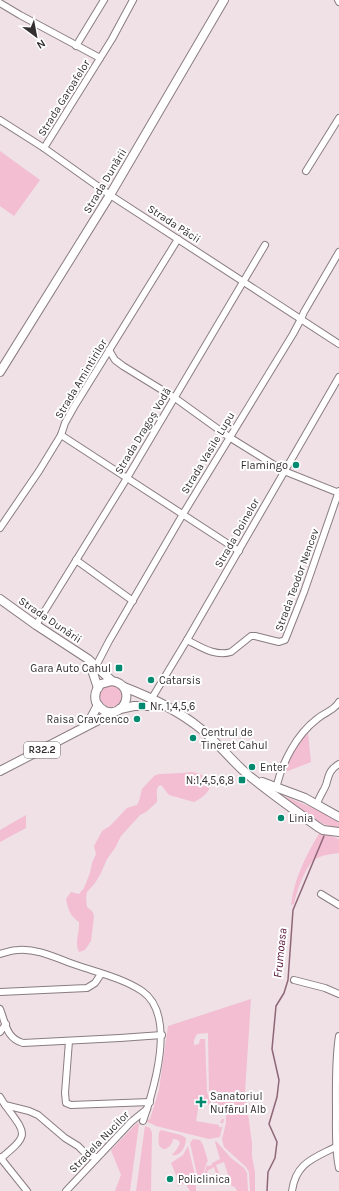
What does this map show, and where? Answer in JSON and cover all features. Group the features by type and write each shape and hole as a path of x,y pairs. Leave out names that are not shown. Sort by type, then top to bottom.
{"main road":[{"name":"Strada Dunării","path":"0,372 110,195 224,0"},
{"name":"Strada Dunării","path":"0,599 36,625 88,659 112,680"},
{"path":"88,659 98,688"},
{"path":"117,710 125,704 127,699 126,691 119,682 112,680 105,682 98,688 95,696 98,705 106,711 117,710 134,706 167,706"},
{"path":"124,687 152,698 167,706 200,729 253,778 281,801 323,830 339,832"},
{"name":"R32.2","path":"83,728 91,718 98,705"},
{"name":"R32.2","path":"0,771 117,710"},
{"path":"253,778 317,804 339,817"},
{"path":"281,801 280,796 288,792"}],"street":[{"path":"76,46 104,0"},
{"name":"Strada Garoafelor","path":"44,148 100,58 133,0"},
{"name":"Strada Garoafelor","path":"0,3 100,58"},
{"path":"306,171 339,118"},
{"name":"Strada Păcii","path":"0,120 44,148 110,195 339,344"},
{"name":"Strada Amintirilor","path":"0,528 39,471 61,435 65,423 178,239"},
{"name":"Strada Dragoș Vodă","path":"36,625 127,478 265,245"},
{"name":"Strada Vasile Lupu","path":"96,666 108,641 133,601 182,514 301,319 339,252"},
{"path":"109,350 115,360 123,366 175,398 229,437 284,471 339,492"},
{"name":"Strada Doinelor","path":"152,698 339,377"},
{"path":"61,435 238,551"},
{"name":"Strada Teodor Nencev","path":"187,640 209,651 228,653 251,636 279,642 285,640 310,576 339,492"},
{"path":"76,560 133,601"},
{"path":"276,788 279,774 298,739 317,718 337,708 339,702"},
{"path":"317,804 326,785 329,772 332,768 339,764"},
{"path":"321,894 339,904"},
{"path":"0,954 14,950 38,952 136,988 149,998 158,1016 162,1035 155,1081 150,1102 143,1121"},
{"path":"0,992 87,988 95,984 101,974"},
{"path":"294,980 325,988 339,994"},
{"path":"0,1009 11,1037 15,1041 22,1043 162,1035"},
{"path":"0,1032 6,1024"},
{"path":"339,1036 337,1057 338,1146 336,1156 339,1168"},
{"path":"69,1041 65,1093 66,1103 71,1105 150,1102"},
{"path":"0,1097 21,1127 23,1136 20,1142 1,1158 27,1191"},
{"path":"5,1105 29,1111 38,1115 65,1138 78,1146 88,1156 97,1157"},
{"name":"Stradela Nucilor","path":"66,1191 97,1157 147,1109"},
{"path":"292,1191 296,1175 301,1167 311,1159 338,1146"}],"shaded area":[{"path":"0,151 40,180 14,216 0,206"},
{"path":"111,685 119,688 122,696 119,704 111,707 103,704 100,696 103,688"},
{"path":"308,733 311,762 283,773 293,752"},
{"path":"191,772 202,775 211,784 205,795 194,802 169,795 161,785 157,790 157,802 146,812 140,815 121,836 95,883 87,892 87,907 93,912 94,917 91,941 85,950 79,952 77,941 79,922 70,912 66,899 71,892 79,894 84,888 96,854 94,846 102,831 110,826 127,808 137,805 142,789 154,776 159,774"},
{"path":"284,796 325,813 339,822 339,830 319,822 288,801"},
{"path":"26,815 26,828 0,842 0,830"},
{"path":"320,832 339,839 339,853 329,854 317,858 310,864 304,874 294,904 291,905 301,867"},
{"path":"251,999 245,1092 252,1143 255,1191 250,1191 249,1172 246,1167 224,1147 222,1139 226,1123 226,1114 223,1109 213,1102 209,1094 208,1033 197,1034 194,1040 194,1045 199,1044 200,1039 205,1039 207,1092 214,1106 199,1103 196,1121 219,1125 219,1127 222,1127 223,1123 220,1123 222,1119 224,1119 220,1137 209,1139 156,1126 146,1121 150,1119 159,1090 168,1026"},
{"path":"137,1123 139,1124 130,1191 115,1191 121,1175 111,1150"},
{"path":"145,1126 150,1128 152,1133 151,1191 136,1191"},
{"path":"161,1130 181,1135 186,1138 184,1147 180,1153 172,1155 180,1143 178,1140 173,1139 168,1148 161,1148 159,1145 159,1132"},
{"path":"193,1139 200,1140 208,1161 201,1180 198,1179 190,1143"},
{"path":"216,1141 231,1158 244,1168 247,1173 248,1191 237,1191 234,1186 232,1187 224,1162 216,1165 221,1179 218,1180 214,1167 207,1171 209,1176 213,1176 215,1180 202,1180 207,1165 212,1165 212,1163 220,1159"},
{"path":"188,1146 196,1179 196,1191 190,1191 185,1183 178,1186 176,1180 179,1179 171,1163 183,1155"}],"waterway":[{"name":"Frumoasa","path":"267,1191 268,1172 275,1158 277,1142 269,1124 277,1097 279,1080 272,1049 276,1006 284,993 288,980 293,910 324,836"}],"place":[{"name":"Flamingo","path":"296,465"},
{"name":"Gara Auto Cahul","path":"119,668"},
{"name":"Catarsis","path":"151,680"},
{"name":"Nr. 1,4,5,6","path":"142,706"},
{"name":"Raisa Cravcenco","path":"137,719"},
{"name":"Centrul de Tineret Cahul","path":"193,738"},
{"name":"Enter","path":"252,767"},
{"name":"N:1,4,5,6,8","path":"242,780"},
{"name":"Linia","path":"281,818"},
{"name":"Sanatoriul Nufărul Alb","path":"201,1102"},
{"name":"Policlinica","path":"170,1179"}]}
